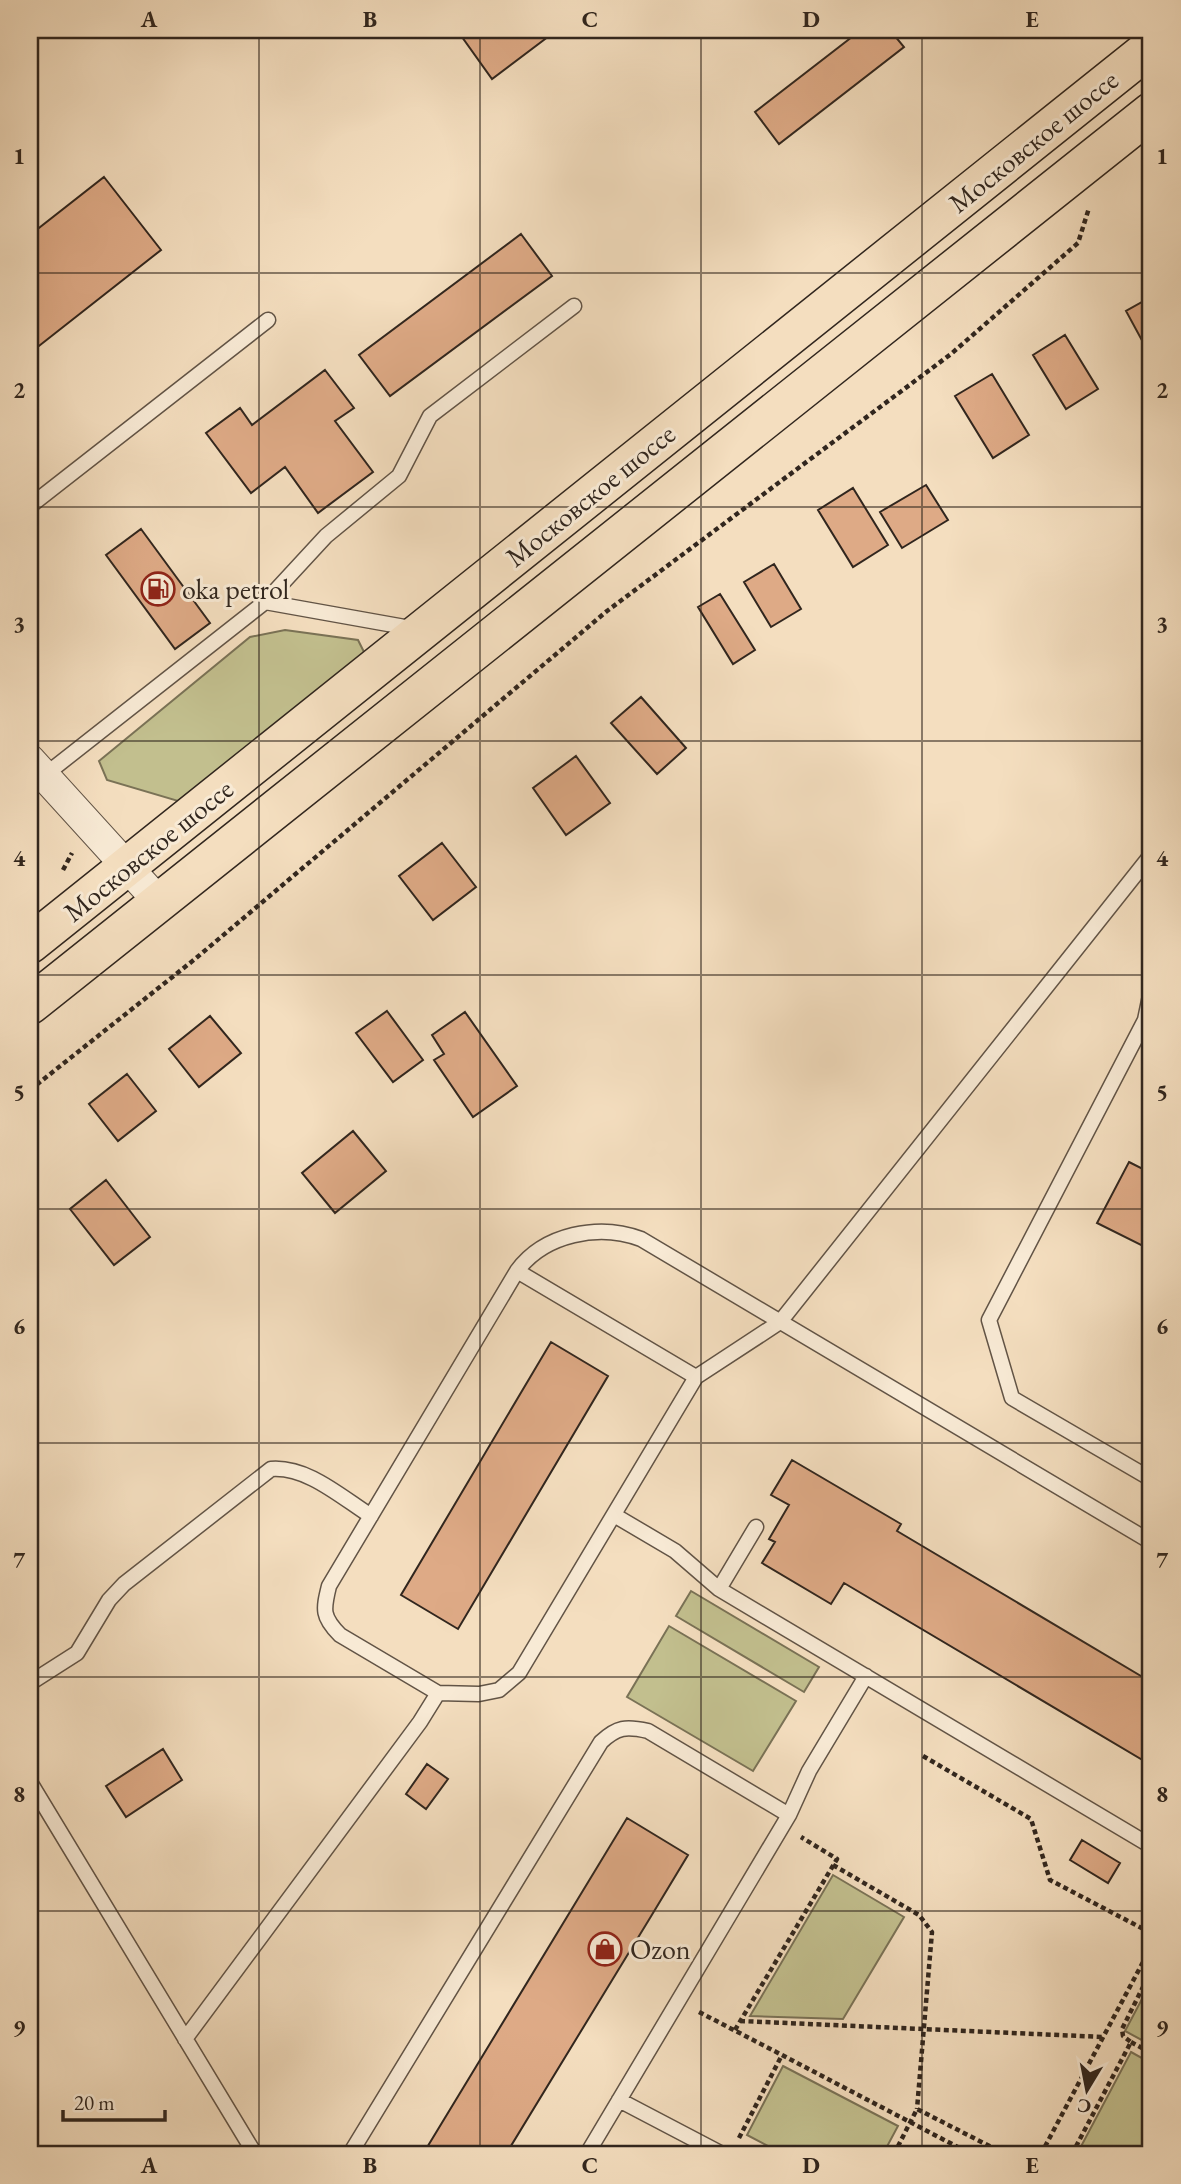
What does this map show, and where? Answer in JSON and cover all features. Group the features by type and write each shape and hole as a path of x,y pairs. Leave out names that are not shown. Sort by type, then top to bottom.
{"main road":[{"name":"Московское шоссе","path":"30,944 1151,47"},
{"name":"Московское шоссе","path":"30,1005 1151,112"}],"street":[{"path":"37,767 160,903"}],"lane":[{"path":"37,767 265,602 326,536 399,476 429,416 574,306"},
{"path":"30,506 268,320"},
{"path":"265,602 421,630"},
{"path":"1151,855 780,1322 696,1377 510,1684 499,1690 479,1694 438,1693 340,1635 327,1622 324,1604 329,1586 517,1271 538,1248 591,1232 624,1232 641,1239 780,1322 1151,1542"},
{"path":"1151,991 1145,1020 989,1320 1012,1398 1151,1479"},
{"path":"517,1271 696,1377"},
{"path":"30,1683 77,1653 108,1600 124,1584 271,1469 287,1468 302,1473 371,1516"},
{"path":"614,1515 675,1551 719,1589 1151,1846"},
{"path":"719,1589 756,1527"},
{"path":"586,2154 785,1820 809,1771 866,1676"},
{"path":"186,2039 420,1722 438,1693"},
{"path":"350,2154 601,1742 614,1731 628,1726 648,1731 785,1820"},
{"path":"30,1782 255,2154"},
{"path":"619,2100 722,2154"}],"path":[{"path":"30,1090 195,959 607,611 951,354 1078,243 1089,206"},
{"path":"57,882 87,821"},
{"path":"923,1756 1031,1819 1050,1880 1151,1933"},
{"path":"735,2030 837,1859 785,1820"},
{"path":"833,1865 927,1922 933,1942 917,2109 894,2154"},
{"path":"1041,2154 1151,1947"},
{"path":"1151,1970 1122,2029 1123,2036 1130,2042 1151,2053"},
{"path":"678,2001 971,2154"},
{"path":"740,2021 1104,2037"},
{"path":"1072,2154 1130,2042"},
{"path":"737,2142 782,2055"},
{"path":"917,2109 1005,2154"},
{"path":"1147,2154 1151,2146"}],"shaded area":[{"path":"285,630 358,640 365,654 178,801 107,780 99,761 250,637"},
{"path":"691,1591 819,1667 804,1692 676,1616"},
{"path":"669,1626 796,1701 753,1771 627,1697"},
{"path":"833,1875 904,1917 843,2019 750,2016"},
{"path":"1151,1982 1151,2045 1125,2031"},
{"path":"1131,2052 1151,2063 1151,2135 1141,2154 1077,2154"},
{"path":"783,2066 898,2126 883,2154 783,2154 747,2135"}],"building":[{"path":"457,30 557,30 492,79"},
{"path":"861,30 890,30 904,47 779,144 755,112"},
{"path":"104,177 161,250 30,353 30,235"},
{"path":"521,234 552,276 390,396 359,355"},
{"path":"1151,297 1151,357 1126,311"},
{"path":"1065,335 1098,389 1066,409 1033,355"},
{"path":"325,370 354,408 335,421 373,472 318,513 285,467 251,493 206,433 240,408 252,425"},
{"path":"992,374 1029,435 993,458 955,396"},
{"path":"926,485 948,520 902,548 880,512"},
{"path":"853,488 888,545 853,567 818,510"},
{"name":"oka petrol","path":"141,529 210,623 175,649 106,555"},
{"path":"774,564 801,609 771,627 744,582"},
{"path":"720,594 755,650 733,664 698,607"},
{"path":"641,697 686,748 657,774 611,723"},
{"path":"576,756 610,803 566,835 533,788"},
{"path":"442,843 476,887 433,920 399,876"},
{"path":"387,1011 423,1060 393,1082 356,1033"},
{"path":"465,1012 517,1086 473,1117 434,1060 444,1054 432,1035"},
{"path":"210,1016 241,1053 199,1087 169,1049"},
{"path":"127,1074 156,1111 118,1141 89,1104"},
{"path":"353,1131 386,1171 335,1213 302,1173"},
{"path":"1129,1162 1151,1173 1151,1250 1097,1223"},
{"path":"106,1180 150,1237 114,1265 70,1209"},
{"path":"551,1342 608,1376 458,1629 401,1595"},
{"path":"792,1460 901,1524 897,1531 1151,1682 1151,1765 844,1583 831,1604 762,1563 775,1542 769,1539 789,1505 771,1495"},
{"path":"163,1749 182,1780 126,1817 106,1786"},
{"path":"427,1764 448,1779 426,1809 406,1794"},
{"path":"627,1818 688,1855 650,1918 506,2154 423,2154"},
{"path":"1082,1840 1120,1863 1108,1883 1070,1860"}],"place":[{"name":"oka petrol","path":"158,589"},
{"name":"Ozon","path":"605,1949"}]}
